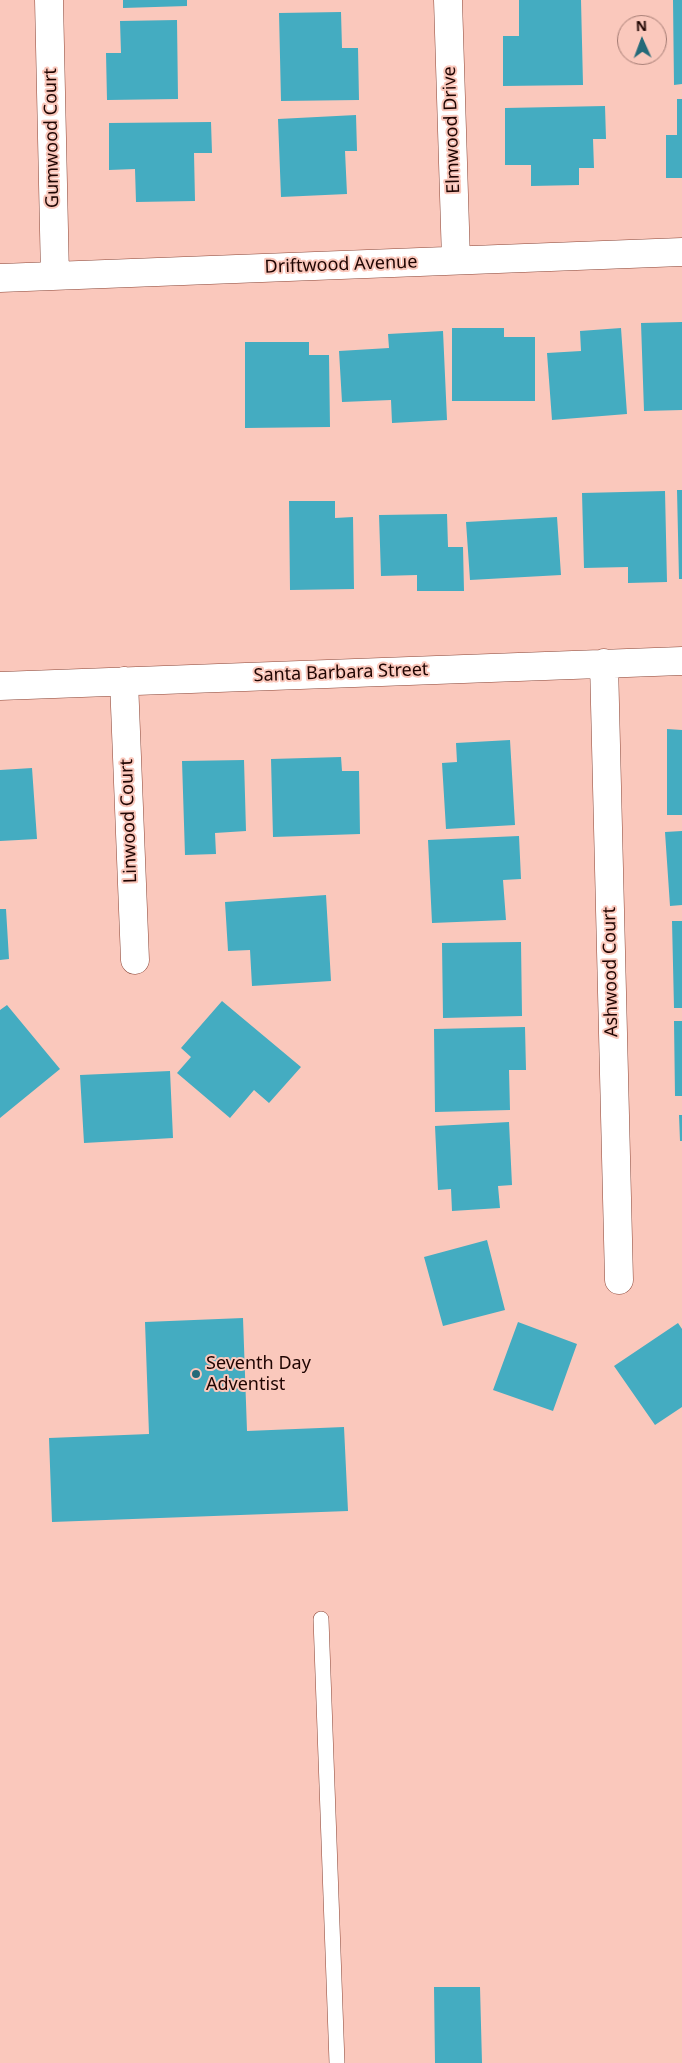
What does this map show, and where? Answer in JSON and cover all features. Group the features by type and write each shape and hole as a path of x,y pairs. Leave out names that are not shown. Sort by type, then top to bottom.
{"street":[{"name":"Gumwood Court","path":"49,0 55,276"},
{"name":"Elmwood Drive","path":"448,0 456,260"},
{"name":"Driftwood Avenue","path":"0,278 682,252"},
{"name":"Santa Barbara Street","path":"0,686 682,660"},
{"name":"Ashwood Court","path":"604,664 619,1280"},
{"name":"Linwood Court","path":"124,681 135,960"}],"lane":[{"path":"321,1619 337,2063"}],"building":[{"path":"123,0 187,0 187,6 123,8"},
{"path":"519,0 581,0 583,85 503,86 503,36 519,36"},
{"path":"673,0 682,0 682,84 674,85"},
{"path":"341,12 342,48 358,48 359,100 281,101 279,13"},
{"path":"177,20 178,99 107,100 106,53 121,53 120,21"},
{"path":"677,99 682,99 682,178 666,178 666,135 677,135"},
{"path":"605,106 606,139 593,139 594,168 579,168 579,185 531,186 531,165 505,165 505,108"},
{"path":"356,115 357,151 345,151 347,194 281,197 278,119"},
{"path":"211,122 212,153 194,153 195,201 136,202 135,169 109,170 109,123"},
{"path":"682,322 682,410 644,411 641,323"},
{"path":"452,328 504,328 504,337 535,337 535,401 452,401"},
{"path":"621,328 627,414 552,420 547,353 581,351 580,331"},
{"path":"443,331 447,420 392,423 391,400 342,402 339,351 389,348 388,334"},
{"path":"245,342 309,342 309,355 329,355 330,427 245,428"},
{"path":"677,490 682,490 682,579 679,579"},
{"path":"665,491 667,582 628,583 628,567 584,568 582,493"},
{"path":"289,501 335,501 335,518 353,517 354,589 290,590"},
{"path":"447,514 448,547 463,547 464,591 417,591 417,575 381,576 379,515"},
{"path":"557,517 561,575 470,580 466,522"},
{"path":"667,729 682,730 682,815 667,815"},
{"path":"510,740 515,825 446,829 442,763 457,762 456,743"},
{"path":"341,757 342,771 359,771 360,834 273,837 271,759"},
{"path":"244,760 246,831 215,833 216,854 185,855 182,761"},
{"path":"32,768 37,839 0,841 0,770"},
{"path":"682,831 682,905 670,906 665,832"},
{"path":"519,836 521,879 503,880 506,920 432,923 428,840"},
{"path":"326,895 331,981 252,986 250,950 228,951 225,902"},
{"path":"0,909 6,909 9,959 0,960"},
{"path":"672,921 682,921 682,1008 674,1008"},
{"path":"521,942 522,1016 443,1018 442,943"},
{"path":"222,1001 301,1067 269,1103 254,1090 230,1118 177,1073 191,1057 181,1048"},
{"path":"7,1005 60,1069 0,1118 0,1010"},
{"path":"674,1021 682,1021 682,1096 675,1096"},
{"path":"525,1027 526,1070 509,1070 510,1110 435,1112 434,1029"},
{"path":"170,1071 173,1138 84,1143 80,1075"},
{"path":"679,1115 682,1115 682,1141 680,1141"},
{"path":"509,1122 512,1185 498,1186 500,1208 452,1211 451,1189 438,1190 435,1126"},
{"path":"487,1240 505,1310 443,1326 424,1257"},
{"name":"Seventh Day Adventist","path":"243,1318 247,1431 344,1427 348,1511 52,1522 49,1438 149,1434 145,1322"},
{"path":"518,1322 577,1344 553,1411 493,1390"},
{"path":"678,1323 682,1329 682,1407 655,1425 614,1366"},
{"path":"434,1987 480,1987 482,2063 435,2063"}],"place":[{"name":"Seventh Day Adventist","path":"196,1374"}]}
